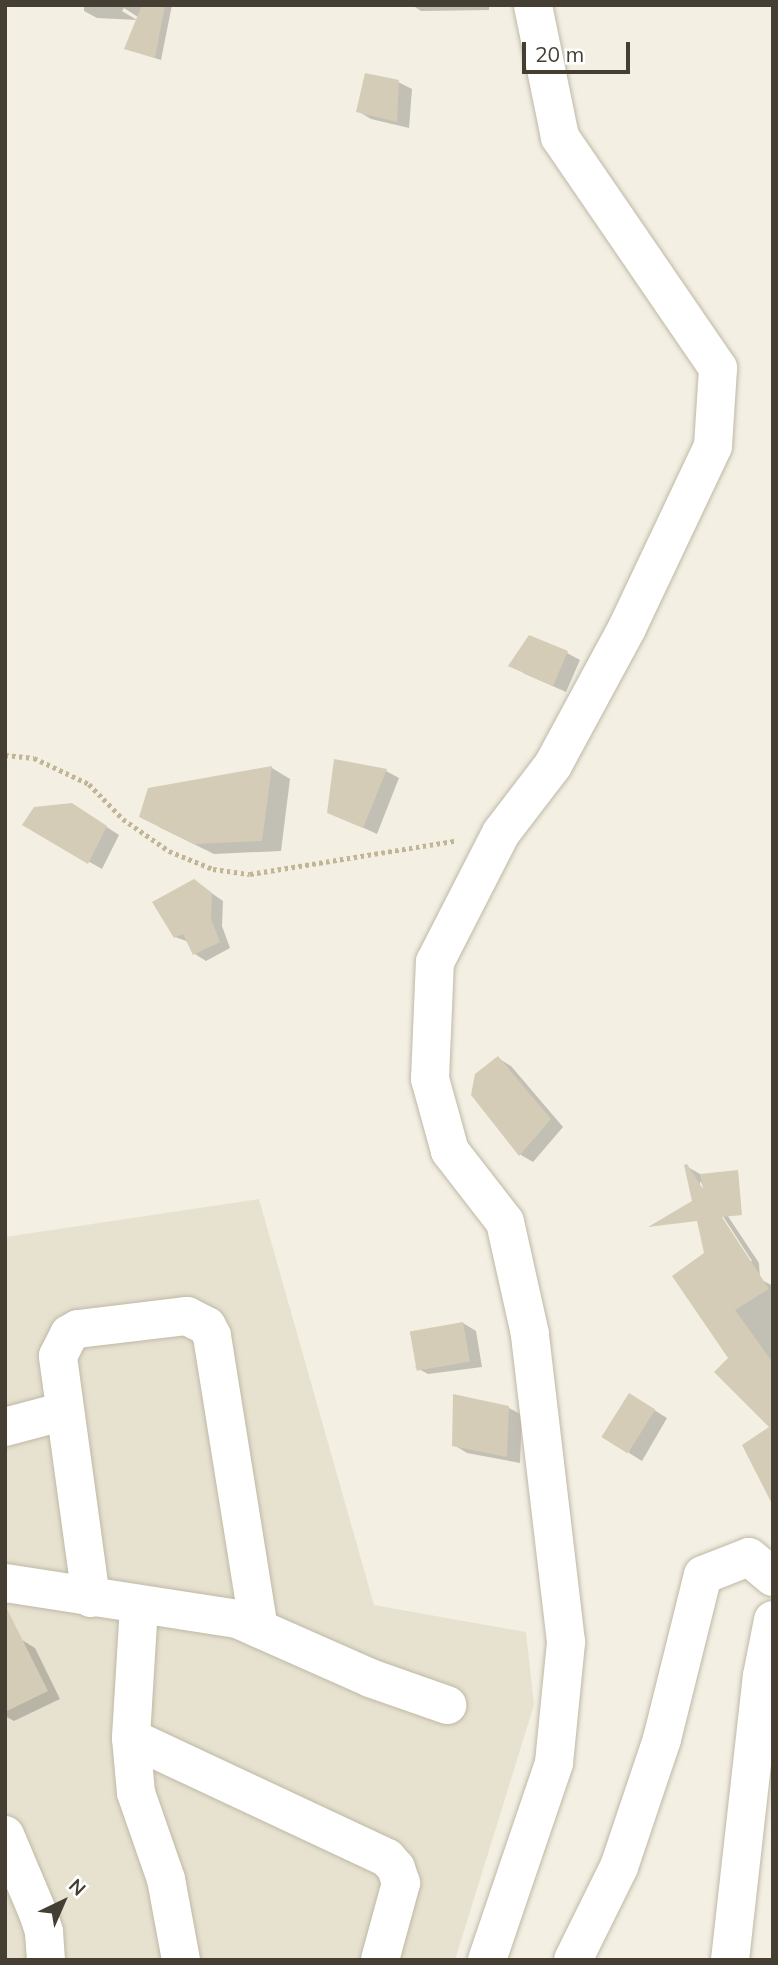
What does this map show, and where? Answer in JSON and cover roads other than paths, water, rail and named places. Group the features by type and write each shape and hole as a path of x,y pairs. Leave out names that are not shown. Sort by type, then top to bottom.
{"street":[{"path":"487,1960 554,1763 566,1642 530,1334 505,1222 450,1151 430,1079 435,962 501,833 553,765 627,628 713,446 718,368 560,137 533,5"},
{"path":"91,1598 58,1356 69,1334 78,1329 187,1316 207,1326 212,1336 259,1628"},
{"path":"5,1427 65,1411"},
{"path":"573,1960 619,1867 658,1752 703,1575 749,1557 773,1577"},
{"path":"5,1583 139,1606 237,1619 370,1678 447,1705"},
{"path":"139,1606 131,1738 136,1793 166,1879 177,1926 181,1960"},
{"path":"730,1960 762,1676 773,1620"},
{"path":"131,1738 387,1858 396,1868 401,1882 380,1960"},
{"path":"5,1835 38,1913 44,1932 46,1960"}]}
